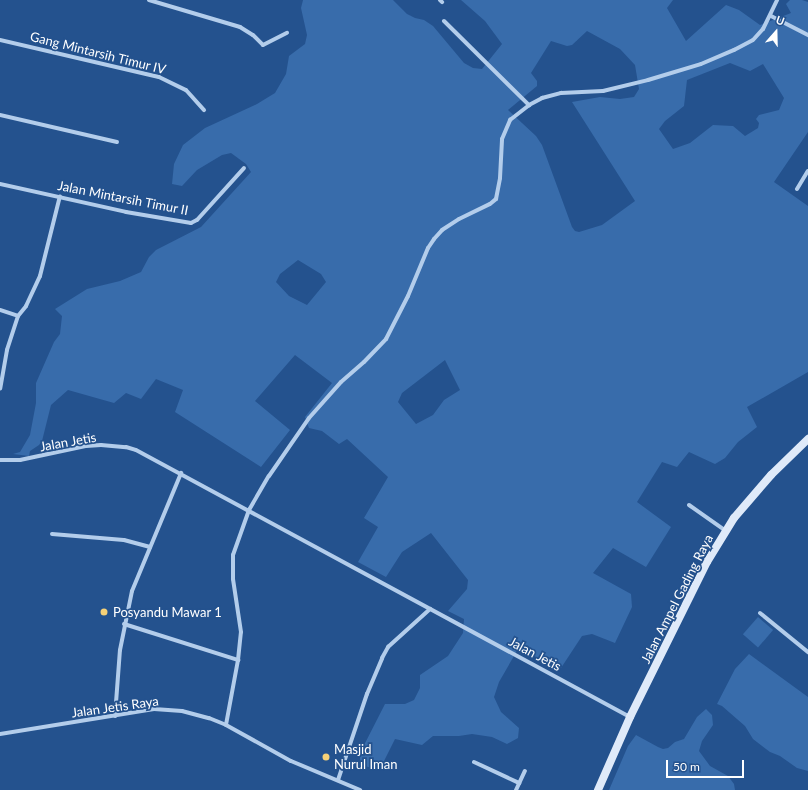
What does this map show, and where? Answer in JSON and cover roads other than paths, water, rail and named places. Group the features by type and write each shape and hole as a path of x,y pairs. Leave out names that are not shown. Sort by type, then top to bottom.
{"main road":[{"name":"Jalan Ampel Gading Raya","path":"598,790 630,717 707,562 734,518 771,475 808,439"}],"street":[{"path":"149,0 240,27 253,35 263,45 287,33"},
{"path":"226,726 238,660 241,632 233,579 233,555 249,510 269,476 309,418 342,382 386,339 408,296 428,248 434,239 442,230 459,219 490,204 496,199 500,178 502,139 505,128 510,120 529,105 542,98 561,93 603,91 648,80 701,64 753,40 763,29 771,16 777,0"},
{"path":"771,16 808,35"},
{"path":"444,21 529,105"},
{"name":"Gang Mintarsih Timur IV","path":"0,40 159,77 186,90 204,110"},
{"path":"0,115 117,142"},
{"name":"Jalan Mintarsih Timur II","path":"0,184 60,196 126,212 191,223 197,220 244,168"},
{"path":"797,189 808,171"},
{"path":"0,388 7,350 18,316 26,306 40,276 60,196"},
{"path":"0,310 18,316"},
{"name":"Jalan Jetis","path":"0,460 20,460 86,446 126,447 136,450 181,472 630,717"},
{"path":"115,716 124,624 132,591 181,472"},
{"path":"689,505 726,531"},
{"path":"52,534 124,540 150,547"},
{"path":"338,780 367,694 382,658 388,647 430,609"},
{"path":"760,613 808,652"},
{"path":"124,624 238,660"},
{"name":"Jalan Jetis Raya","path":"0,734 154,709 182,711 209,718 291,761 360,790"},
{"path":"474,762 519,783"},
{"path":"516,790 524,771"}],"place":[{"name":"Posyandu Mawar 1","path":"104,612"},
{"name":"Masjid Nurul Iman","path":"326,757"}]}
